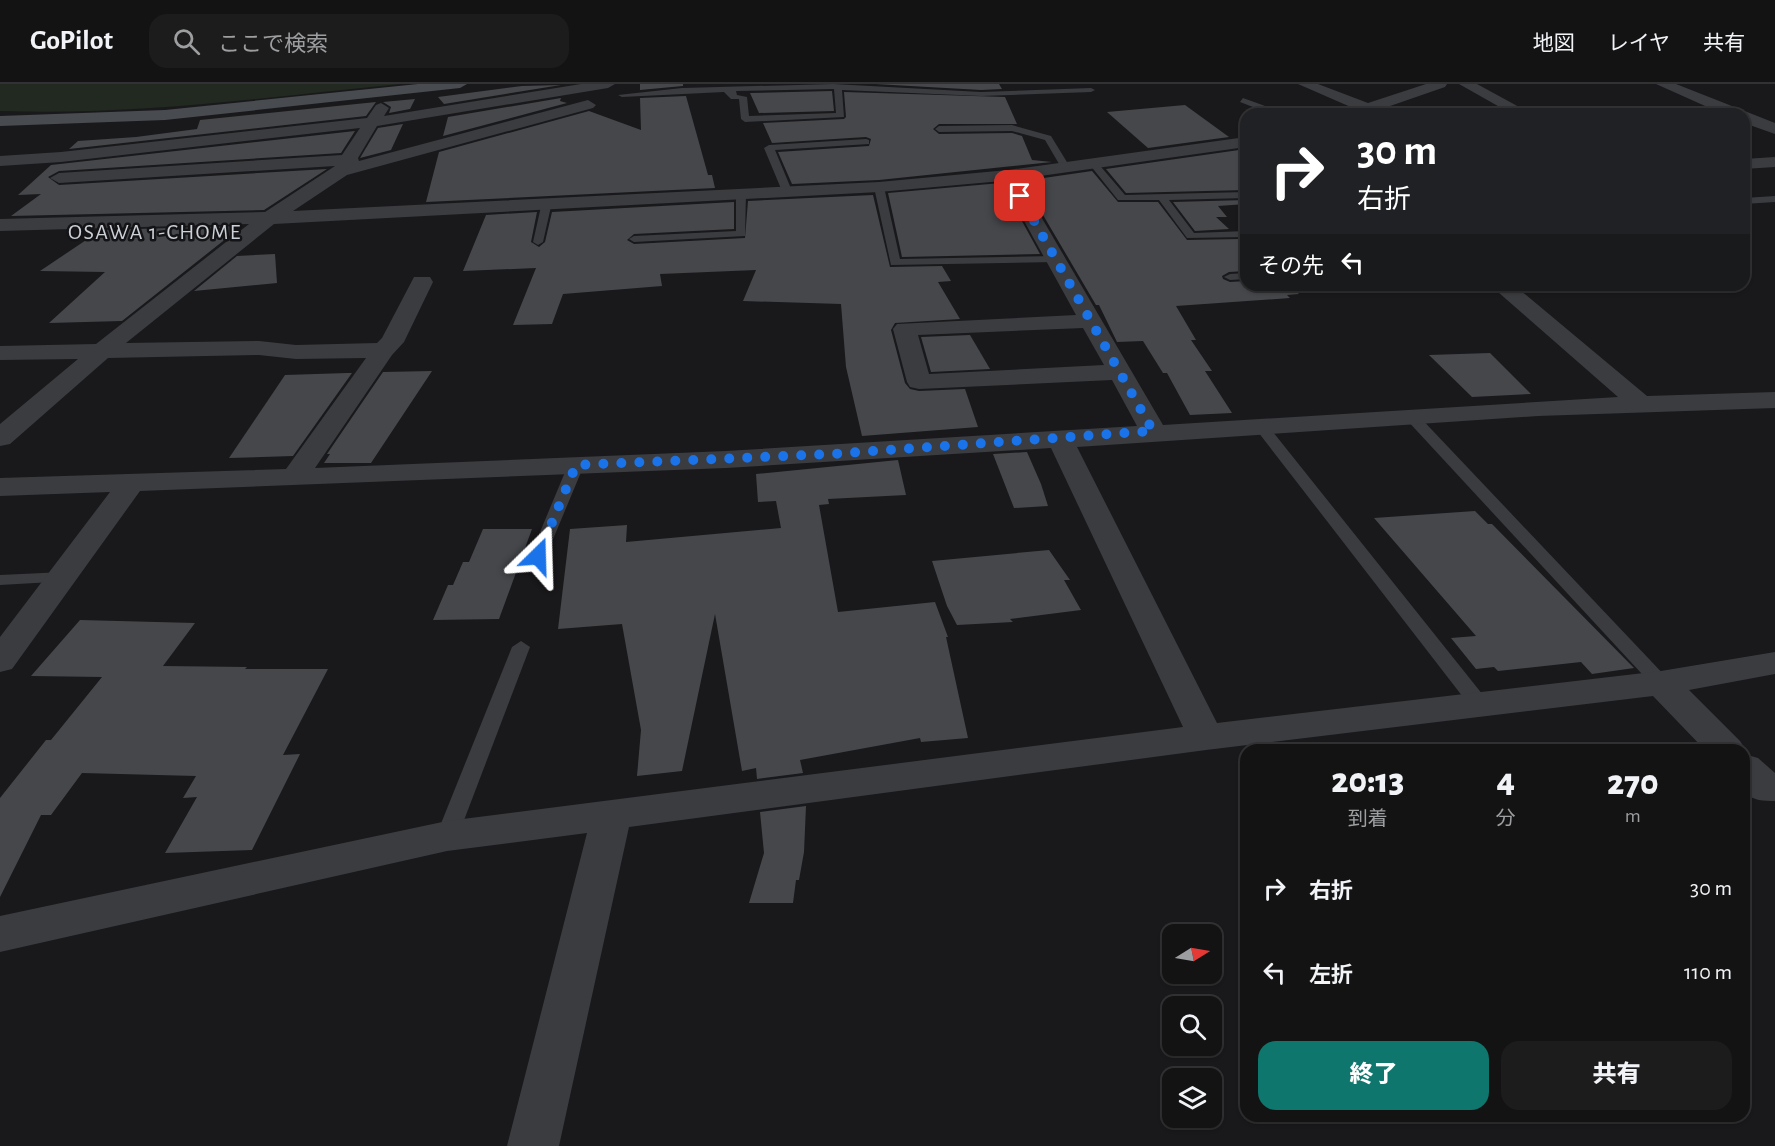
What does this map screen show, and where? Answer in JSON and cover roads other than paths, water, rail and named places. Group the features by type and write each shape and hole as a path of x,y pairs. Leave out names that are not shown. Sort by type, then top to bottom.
{"main road":[{"path":"0,121 165,115 460,84"}],"street":[{"path":"1305,84 1365,108"},
{"path":"1371,108 1440,84"},
{"path":"1466,84 1512,108"},
{"path":"1663,84 1722,108"},
{"path":"0,161 61,157 374,122 613,88"},
{"path":"61,157 51,178 346,165 613,88"},
{"path":"0,438 102,351 269,218 346,165 374,122 388,91"},
{"path":"1750,119 1775,129"},
{"path":"0,225 269,218 547,202 879,188 1008,175 1065,166 1200,151 1240,143"},
{"path":"1750,164 1775,162"},
{"path":"1008,175 1153,431"},
{"path":"294,477 382,350 392,342 422,282"},
{"path":"1509,291 1639,402"},
{"path":"1089,321 905,329 919,382 1119,372"},
{"path":"0,353 382,350"},
{"path":"0,487 832,454 1410,415 1639,402 1775,400"},
{"path":"1060,439 1206,736"},
{"path":"0,661 132,483"},
{"path":"0,934 447,836 1206,736 1661,683 1775,663"},
{"path":"1661,683 1720,744"},
{"path":"533,1146 612,813"}],"lane":[{"path":"388,91 404,84"},
{"path":"1032,84 1032,94"},
{"path":"613,88 727,89 836,85 918,92 1032,94 1091,90 1085,84"},
{"path":"727,89 728,93 733,93 734,97 742,97 745,119 841,115 836,85"},
{"path":"1243,100 1264,108"},
{"path":"939,129 1012,128 1048,138 1065,166"},
{"path":"787,191 769,148 866,142"},
{"path":"1093,163 1122,198 1240,195"},
{"path":"879,188 895,263 1055,259"},
{"path":"634,239 741,234 741,193"},
{"path":"1162,197 1191,236 1240,234"},
{"path":"1750,201 1775,199"},
{"path":"538,242 547,202"},
{"path":"1230,278 1240,277"},
{"path":"1410,415 1661,683"},
{"path":"1260,425 1480,705"},
{"path":"538,556 576,465"},
{"path":"0,580 64,577"},
{"path":"447,836 521,647"}],"district":[{"name":"OSAWA 1-CHOME","path":"155,231"}]}
